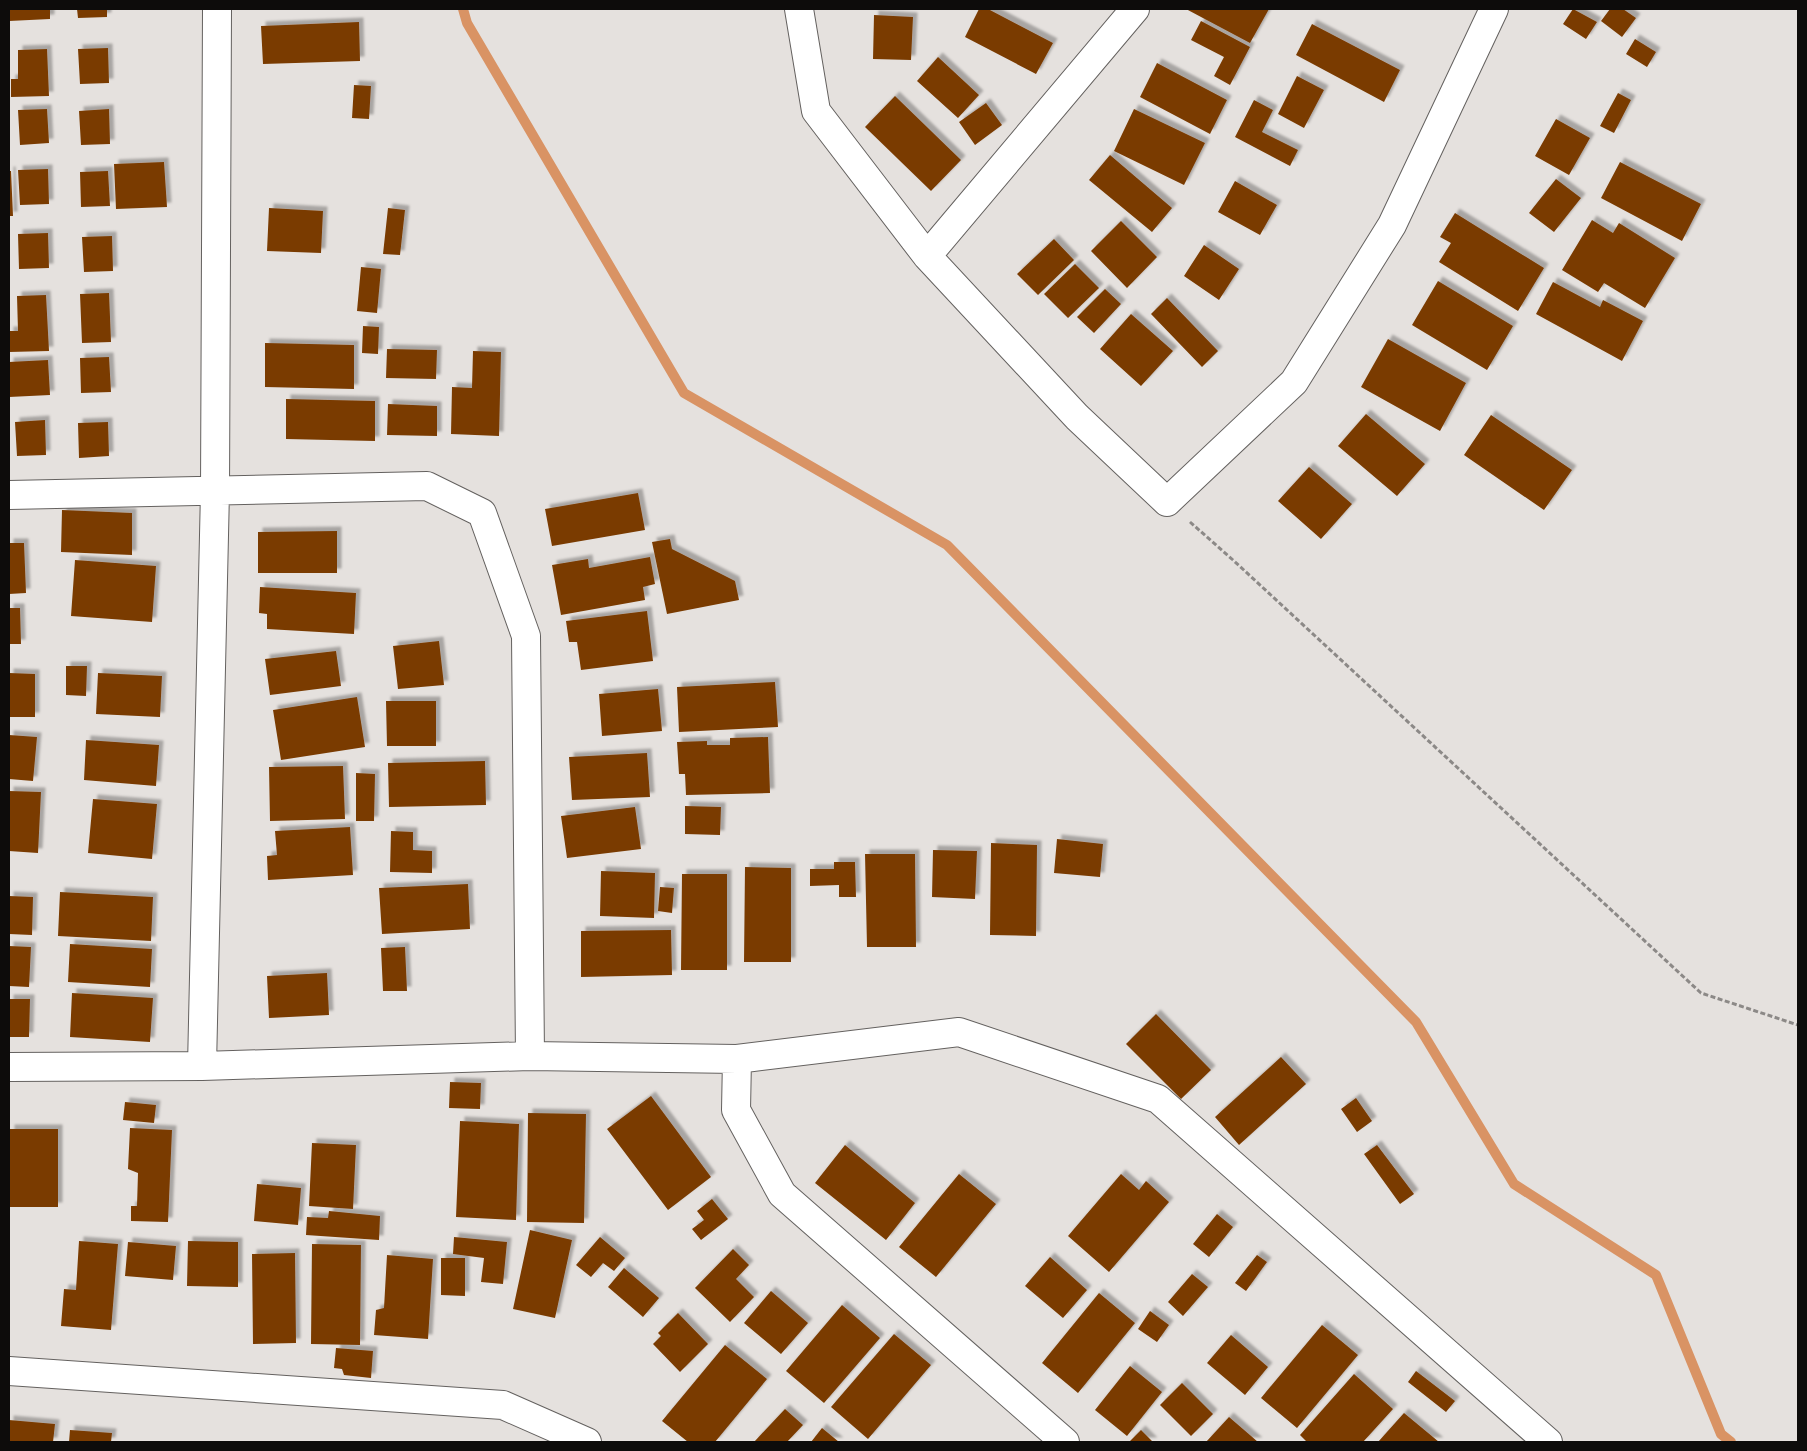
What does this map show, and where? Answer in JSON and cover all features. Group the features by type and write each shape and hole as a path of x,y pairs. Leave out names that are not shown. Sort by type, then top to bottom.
{"street":[{"path":"202,1066 215,491 217,9"},
{"path":"800,9 816,111 926,256 1077,417 1167,502 1294,382 1392,226 1494,9"},
{"path":"926,256 1135,9"},
{"path":"9,495 427,486 482,513 526,636 530,1056"},
{"path":"9,1066 202,1066 530,1056 737,1059 959,1032 1158,1099 1548,1442"},
{"path":"737,1059 736,1110 782,1194 1065,1442"},
{"path":"9,1371 503,1405 586,1442"}],"path":[{"path":"1167,502 1241,566 1701,993 1798,1025"}],"building":[{"path":"9,9 50,9 50,19 9,21"},
{"path":"77,9 107,9 107,17 78,18"},
{"path":"979,9 988,9 1053,43 1036,74 965,37"},
{"path":"1186,9 1269,9 1250,43"},
{"path":"1573,9 1597,22 1586,39 1563,24"},
{"path":"1610,9 1623,9 1636,18 1622,37 1601,21"},
{"path":"874,15 913,17 911,60 873,59"},
{"path":"1201,21 1250,47 1230,85 1214,76 1224,57 1191,40"},
{"path":"359,22 360,61 263,64 261,26"},
{"path":"1312,24 1400,70 1384,102 1296,55"},
{"path":"1635,39 1656,52 1647,67 1626,54"},
{"path":"108,48 109,83 80,84 78,49"},
{"path":"47,49 49,96 11,97 11,79 18,79 18,50"},
{"path":"938,57 979,95 958,118 917,81"},
{"path":"1157,63 1227,100 1210,134 1140,97"},
{"path":"1297,76 1324,90 1304,128 1278,114"},
{"path":"354,85 371,86 369,119 352,118"},
{"path":"1618,93 1631,100 1614,133 1600,126"},
{"path":"895,96 961,160 931,191 865,127"},
{"path":"1254,100 1273,110 1262,132 1298,150 1290,166 1235,137"},
{"path":"986,103 1002,125 975,145 959,122"},
{"path":"47,109 49,143 20,145 18,110"},
{"path":"109,109 110,144 81,145 79,111"},
{"path":"1134,109 1205,143 1184,185 1114,151"},
{"path":"1556,119 1590,138 1569,175 1535,156"},
{"path":"1110,155 1172,208 1152,232 1089,180"},
{"path":"164,162 167,207 116,209 114,164"},
{"path":"1620,162 1701,204 1682,241 1601,198"},
{"path":"48,169 49,204 20,205 18,170"},
{"path":"9,171 11,171 13,216 9,216"},
{"path":"108,171 110,206 81,207 80,172"},
{"path":"1556,179 1581,198 1554,232 1529,213"},
{"path":"1235,181 1277,205 1260,235 1218,212"},
{"path":"269,208 323,211 321,253 267,251"},
{"path":"388,208 405,210 400,255 383,254"},
{"path":"1455,213 1544,268 1518,311 1439,262 1451,243 1440,237"},
{"path":"1592,220 1613,233 1619,223 1675,258 1645,308 1604,283 1598,292 1562,270"},
{"path":"1121,221 1157,257 1127,288 1091,251"},
{"path":"48,233 49,268 19,269 18,234"},
{"path":"112,236 113,271 84,272 82,237"},
{"path":"1054,239 1074,260 1038,295 1017,274"},
{"path":"1204,245 1239,269 1219,300 1184,276"},
{"path":"1075,264 1099,288 1068,318 1044,294"},
{"path":"361,267 381,269 377,313 357,311"},
{"path":"1438,281 1513,326 1487,370 1412,325"},
{"path":"1553,282 1600,307 1603,300 1643,321 1622,361 1536,314"},
{"path":"1105,289 1121,304 1094,333 1077,317"},
{"path":"109,293 111,342 82,343 80,294"},
{"path":"46,295 49,351 9,352 9,331 18,331 17,296"},
{"path":"1167,298 1218,351 1202,367 1151,314"},
{"path":"1131,314 1173,351 1141,386 1100,349"},
{"path":"363,326 379,327 378,354 362,353"},
{"path":"1388,339 1466,383 1440,431 1361,387"},
{"path":"265,343 354,345 354,389 265,387"},
{"path":"387,349 437,350 436,379 386,378"},
{"path":"473,351 501,352 499,436 451,434 452,387 472,388"},
{"path":"109,357 111,392 81,393 80,358"},
{"path":"48,360 50,395 9,397 9,362"},
{"path":"286,399 375,401 375,441 286,439"},
{"path":"388,404 437,406 437,436 387,435"},
{"path":"1366,414 1425,464 1397,496 1338,446"},
{"path":"1491,415 1572,470 1544,510 1464,455"},
{"path":"45,420 46,455 17,456 15,422"},
{"path":"108,422 109,456 79,458 78,423"},
{"path":"1309,467 1352,504 1321,539 1278,501"},
{"path":"638,493 645,530 552,546 545,509"},
{"path":"62,510 132,513 132,555 61,552"},
{"path":"337,531 337,573 258,573 258,532"},
{"path":"670,539 672,549 735,581 739,600 667,614 652,542"},
{"path":"9,543 24,543 26,593 9,594"},
{"path":"650,557 655,584 643,587 645,600 561,615 552,565 588,559 589,568"},
{"path":"75,560 156,566 152,622 71,616"},
{"path":"260,587 356,593 354,634 267,629 267,614 259,613"},
{"path":"9,608 20,608 21,644 9,644"},
{"path":"647,611 653,661 581,670 577,642 569,642 566,621"},
{"path":"439,641 444,685 398,689 393,646"},
{"path":"336,651 341,686 270,695 265,659"},
{"path":"66,666 87,666 86,696 66,695"},
{"path":"9,673 35,674 35,717 9,717"},
{"path":"98,673 162,676 160,717 96,714"},
{"path":"775,682 778,727 679,732 677,687"},
{"path":"658,689 662,731 602,736 599,694"},
{"path":"357,697 365,747 281,760 273,710"},
{"path":"386,701 436,701 436,746 387,746"},
{"path":"9,735 37,737 33,781 9,779"},
{"path":"768,737 770,793 686,795 685,774 679,774 677,742 707,741 707,745 730,745 730,738"},
{"path":"86,740 159,745 156,786 84,780"},
{"path":"647,753 650,797 572,800 569,757"},
{"path":"485,761 486,805 389,807 388,763"},
{"path":"343,766 345,819 270,821 269,767"},
{"path":"356,773 375,774 374,821 356,821"},
{"path":"9,791 41,792 38,853 9,851"},
{"path":"93,799 157,804 152,859 88,853"},
{"path":"685,806 721,807 720,835 685,834"},
{"path":"635,807 641,849 567,858 561,816"},
{"path":"350,827 353,875 268,880 267,856 277,855 275,831"},
{"path":"391,831 413,832 413,850 432,851 432,873 390,872"},
{"path":"1057,839 1103,844 1100,877 1054,873"},
{"path":"991,843 1037,845 1036,936 990,935"},
{"path":"933,850 977,851 975,899 932,897"},
{"path":"865,854 915,854 916,947 867,947"},
{"path":"834,862 855,862 856,897 839,897 839,885 810,886 810,869 834,869"},
{"path":"745,867 791,868 791,962 744,962"},
{"path":"601,871 655,873 654,918 600,916"},
{"path":"682,874 727,874 727,970 681,970"},
{"path":"468,884 470,929 382,934 379,888"},
{"path":"660,887 674,888 672,913 658,911"},
{"path":"60,892 153,897 151,941 58,936"},
{"path":"9,896 33,897 32,935 9,934"},
{"path":"671,930 672,975 581,977 581,931"},
{"path":"70,944 152,949 150,987 68,982"},
{"path":"9,946 31,947 29,987 9,986"},
{"path":"405,947 407,991 383,991 381,948"},
{"path":"327,973 329,1015 269,1018 267,976"},
{"path":"72,993 153,998 150,1042 70,1037"},
{"path":"9,999 30,999 29,1037 9,1037"},
{"path":"1156,1014 1211,1070 1181,1099 1126,1044"},
{"path":"1281,1057 1306,1084 1239,1145 1215,1117"},
{"path":"450,1082 481,1083 480,1109 449,1108"},
{"path":"651,1096 711,1177 668,1210 607,1129"},
{"path":"1356,1098 1372,1121 1357,1132 1341,1109"},
{"path":"125,1102 156,1105 154,1123 123,1120"},
{"path":"528,1113 586,1114 584,1223 527,1222"},
{"path":"460,1121 519,1124 516,1220 456,1217"},
{"path":"130,1128 172,1130 168,1222 131,1221 131,1206 137,1206 138,1173 128,1169"},
{"path":"10,1129 58,1129 58,1207 10,1207"},
{"path":"312,1143 356,1145 353,1209 309,1206"},
{"path":"845,1145 915,1203 886,1240 815,1183"},
{"path":"1377,1145 1414,1194 1400,1204 1364,1154"},
{"path":"959,1174 996,1204 936,1277 899,1247"},
{"path":"1121,1174 1139,1190 1146,1181 1169,1202 1109,1272 1068,1236"},
{"path":"257,1184 301,1188 298,1225 254,1221"},
{"path":"712,1199 728,1219 701,1240 692,1229 704,1220 697,1211"},
{"path":"329,1211 380,1216 379,1240 306,1235 307,1217 328,1218"},
{"path":"1217,1214 1233,1227 1209,1257 1193,1244"},
{"path":"530,1230 572,1240 555,1318 513,1309"},
{"path":"454,1237 507,1242 503,1284 481,1282 484,1258 453,1254"},
{"path":"600,1237 625,1258 614,1271 603,1263 591,1277 576,1265"},
{"path":"79,1241 118,1244 111,1330 61,1326 64,1289 76,1290"},
{"path":"188,1241 238,1242 238,1287 187,1286"},
{"path":"128,1242 176,1246 173,1280 125,1276"},
{"path":"312,1244 361,1245 360,1345 311,1344"},
{"path":"733,1249 749,1265 736,1279 754,1297 730,1322 695,1288"},
{"path":"295,1253 296,1343 253,1344 252,1254"},
{"path":"387,1255 433,1259 428,1339 374,1335 376,1310 384,1308"},
{"path":"1257,1255 1267,1262 1246,1291 1235,1283"},
{"path":"1050,1257 1087,1290 1063,1318 1025,1286"},
{"path":"441,1258 465,1258 465,1296 441,1295"},
{"path":"624,1268 659,1298 643,1317 608,1287"},
{"path":"1192,1274 1208,1287 1183,1316 1168,1302"},
{"path":"771,1291 808,1323 781,1354 744,1323"},
{"path":"1099,1293 1135,1323 1078,1393 1042,1363"},
{"path":"842,1305 880,1338 824,1403 786,1371"},
{"path":"1150,1311 1169,1325 1157,1342 1138,1329"},
{"path":"678,1313 708,1344 680,1372 653,1344 661,1336 658,1333"},
{"path":"1322,1325 1358,1355 1297,1428 1261,1398"},
{"path":"894,1334 931,1365 868,1439 831,1407"},
{"path":"1231,1335 1268,1367 1245,1395 1207,1363"},
{"path":"725,1345 767,1379 715,1442 688,1442 662,1421"},
{"path":"336,1348 373,1351 371,1378 344,1375 342,1369 334,1368"},
{"path":"1130,1366 1162,1392 1127,1436 1095,1410"},
{"path":"1416,1371 1455,1401 1446,1412 1408,1382"},
{"path":"1354,1374 1393,1409 1363,1442 1307,1442 1300,1435"},
{"path":"1182,1383 1213,1414 1191,1436 1160,1405"},
{"path":"785,1409 803,1425 787,1442 754,1442"},
{"path":"1404,1413 1439,1442 1378,1442"},
{"path":"1229,1417 1258,1442 1206,1442"},
{"path":"9,1420 55,1424 53,1442 9,1442"},
{"path":"822,1428 839,1442 811,1442"},
{"path":"70,1430 112,1433 111,1442 69,1442"},
{"path":"1141,1430 1153,1442 1129,1442"}],"waterway":[{"path":"463,9 467,23 684,393 947,545 1416,1022 1514,1184 1656,1275 1721,1434 1731,1442"}]}
